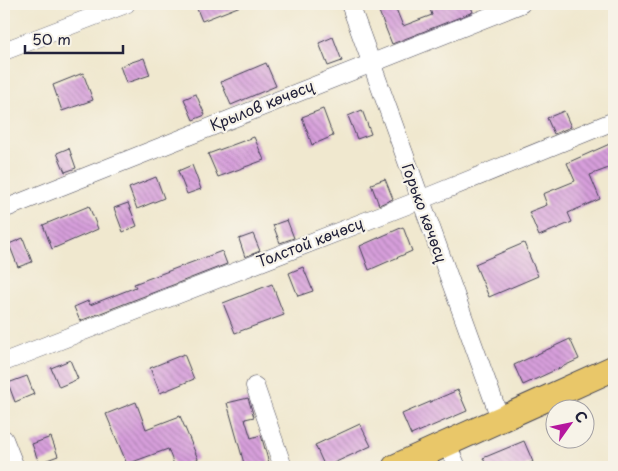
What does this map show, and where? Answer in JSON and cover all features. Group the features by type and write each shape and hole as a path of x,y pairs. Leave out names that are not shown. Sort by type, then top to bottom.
{"highway":[{"path":"395,467 501,421 614,368"}],"street":[{"path":"4,51 126,4"},
{"name":"Горько көчөсү","path":"350,4 501,421"},
{"name":"Крылов көчөсү","path":"4,209 514,5"},
{"name":"Толстой көчөсү","path":"4,362 420,200 614,121"},
{"path":"255,386 282,467"},
{"path":"4,439 15,467"},
{"path":"447,444 457,467"}],"building":[{"path":"195,4 242,4 243,5 202,21"},
{"path":"376,4 394,4 403,26 432,15 430,9 443,4 470,4 473,12 392,44"},
{"path":"333,37 342,61 328,66 319,43"},
{"path":"144,58 150,75 126,83 120,66"},
{"path":"266,63 276,86 231,105 221,82"},
{"path":"83,73 93,100 62,111 53,85"},
{"path":"196,94 205,115 193,120 184,99"},
{"path":"323,109 333,136 312,145 302,117"},
{"path":"362,110 371,134 357,139 348,116"},
{"path":"564,111 571,127 554,134 547,118"},
{"path":"254,137 264,160 218,177 208,154"},
{"path":"614,142 614,166 590,175 600,199 568,213 572,222 539,236 529,212 547,205 543,194 575,181 567,163"},
{"path":"69,148 76,168 65,172 57,153"},
{"path":"192,165 201,189 187,194 178,171"},
{"path":"156,177 164,198 137,209 129,188"},
{"path":"385,179 393,199 379,205 371,184"},
{"path":"128,203 137,226 123,232 114,208"},
{"path":"89,206 98,229 52,249 43,225"},
{"path":"287,220 294,238 280,243 273,225"},
{"path":"403,227 412,251 369,270 360,246"},
{"path":"253,234 260,251 245,257 239,239"},
{"path":"23,238 32,262 18,267 9,244"},
{"path":"524,243 538,276 489,297 475,264"},
{"path":"222,251 227,264 80,321 74,307 88,301 90,305 136,287 134,284"},
{"path":"303,267 313,291 298,296 289,273"},
{"path":"272,284 284,315 235,333 223,303"},
{"path":"570,339 579,359 523,385 514,365"},
{"path":"184,354 194,379 160,393 150,368"},
{"path":"70,360 78,379 59,387 51,368"},
{"path":"27,376 34,394 15,402 8,383"},
{"path":"458,390 467,411 411,435 402,414"},
{"path":"248,398 254,417 245,419 251,438 261,435 270,467 245,467 227,403"},
{"path":"136,402 146,429 180,416 198,459 175,467 168,449 127,464 106,414"},
{"path":"360,424 371,446 325,467 315,445"},
{"path":"51,437 58,456 39,463 32,444"},
{"path":"524,441 533,462 521,467 487,467 483,458"}]}
